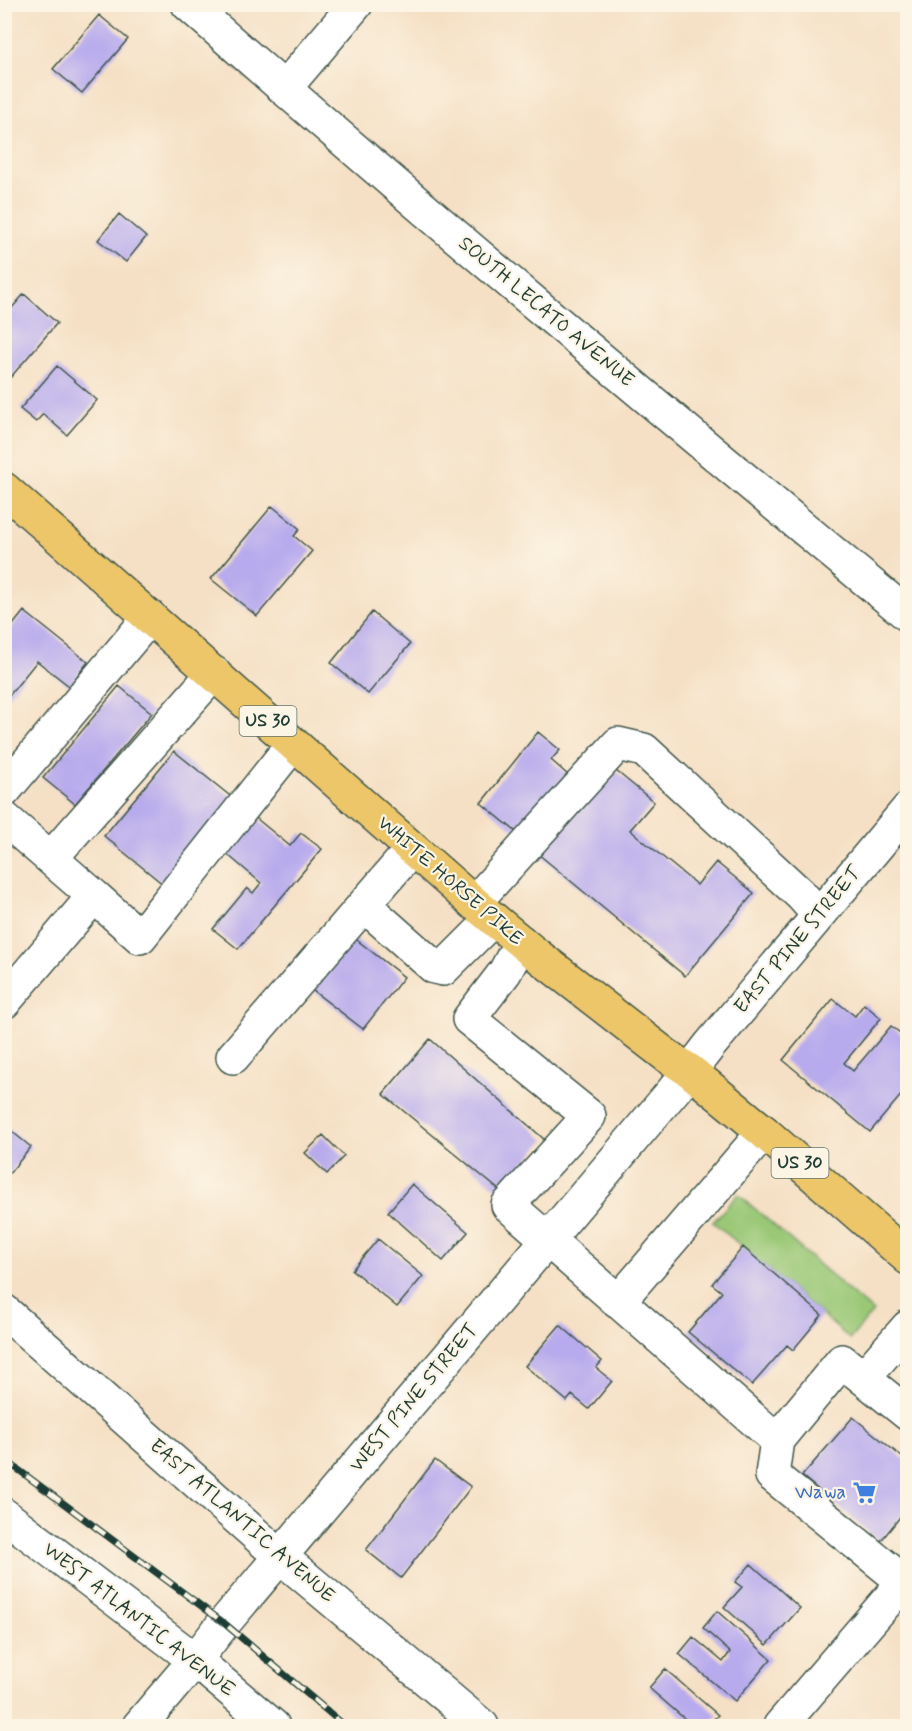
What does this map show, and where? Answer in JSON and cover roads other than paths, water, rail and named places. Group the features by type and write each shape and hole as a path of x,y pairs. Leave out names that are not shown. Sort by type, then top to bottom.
{"highway":[{"name":"WHITE HORSE PIKE","path":"4,489 483,911 667,1056 690,1071 764,1132 908,1258"}],"street":[{"name":"SOUTH LECATO AVENUE","path":"188,4 284,89 616,372 908,615"},
{"path":"284,89 356,4"},
{"path":"4,790 150,617"},
{"path":"51,858 214,673"},
{"path":"4,818 140,937 293,744"},
{"path":"364,904 434,967 443,969 483,911 618,744 644,750 801,895 819,915"},
{"name":"EAST PINE STREET","path":"690,1071 908,809"},
{"path":"233,1057 412,849"},
{"path":"4,1002 94,896"},
{"path":"521,942 505,972 469,1019 589,1116 508,1205 777,1440"},
{"name":"WEST PINE STREET","path":"139,1726 690,1071"},
{"path":"618,1302 764,1132"},
{"name":"EAST ATLANTIC AVENUE","path":"4,1311 281,1557 482,1726"},
{"path":"863,1378 908,1327"},
{"path":"780,1726 906,1579 772,1475 777,1440 842,1362 908,1414"},
{"name":"WEST ATLANTIC AVENUE","path":"4,1515 195,1660 273,1726"}],"railway":[{"path":"4,1459 224,1623 345,1726"}],"place":[{"name":"Wawa","path":"864,1492"}]}
